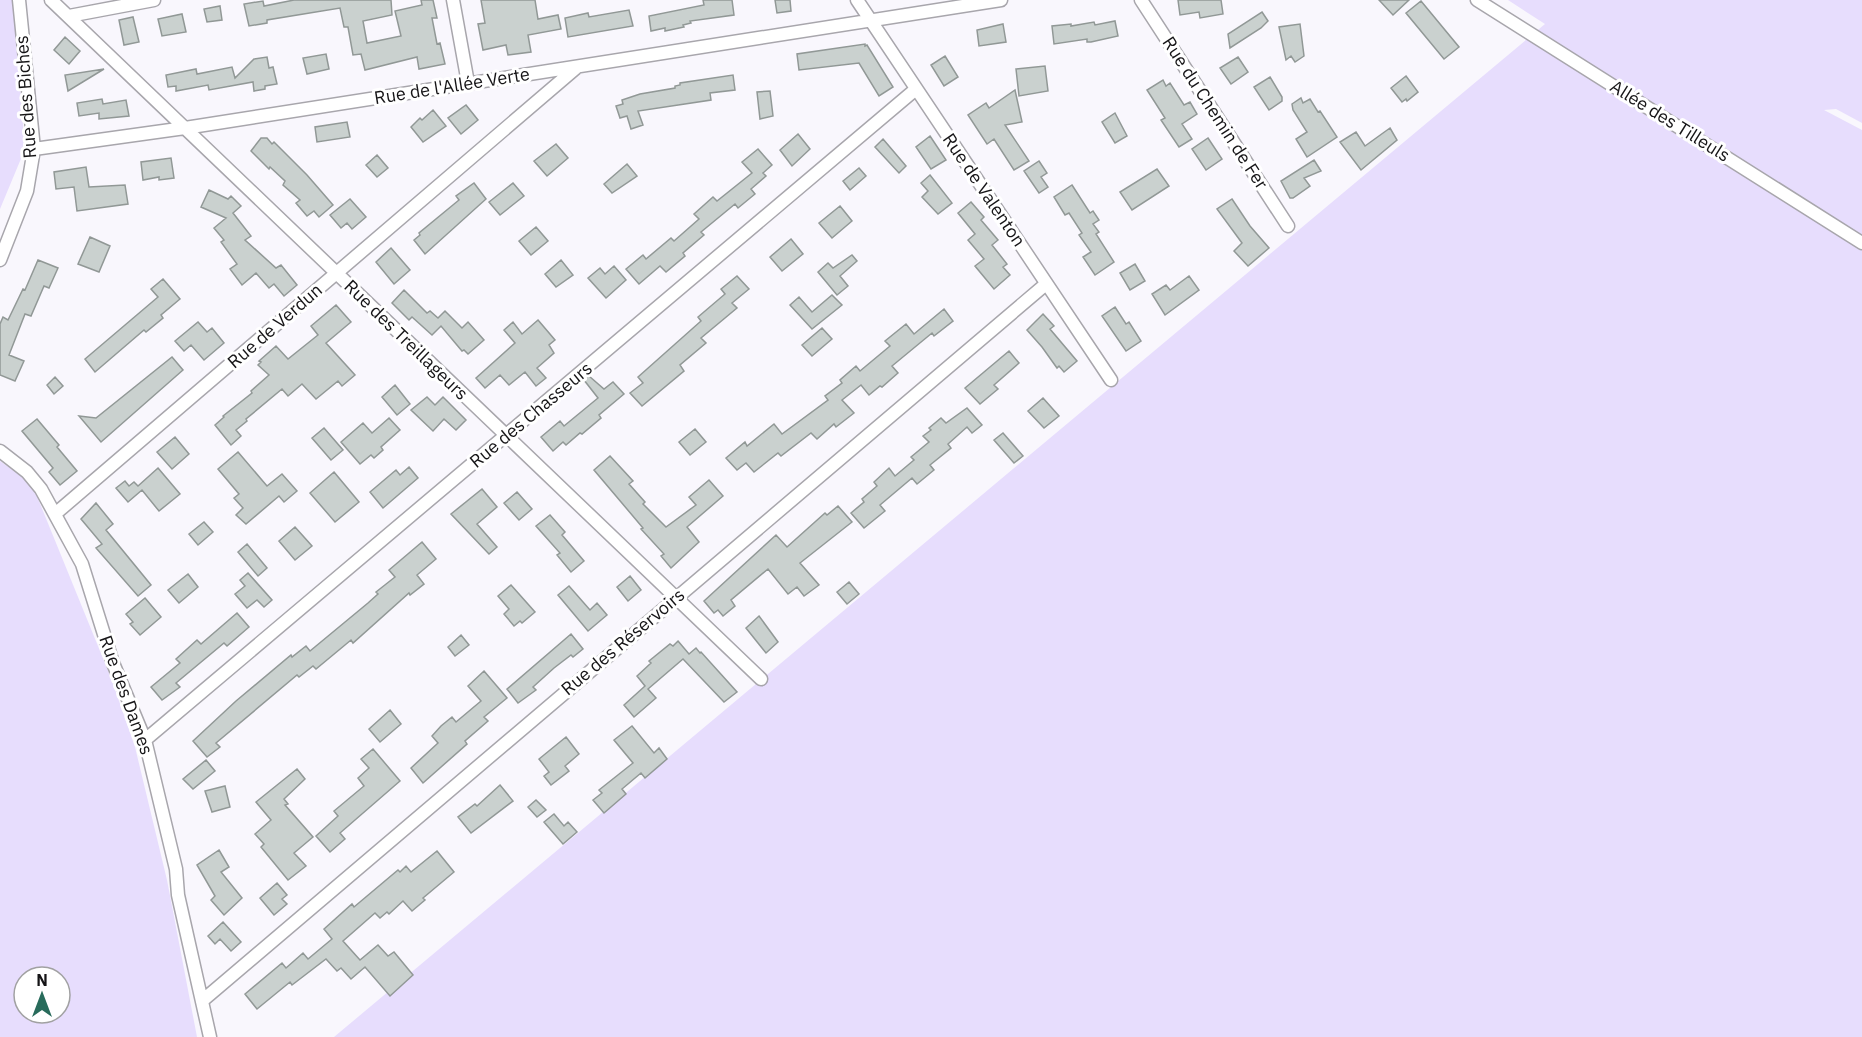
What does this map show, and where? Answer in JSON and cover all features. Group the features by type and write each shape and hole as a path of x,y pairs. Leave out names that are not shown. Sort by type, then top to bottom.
{"street":[{"name":"Rue des Biches","path":"0,260 27,192 34,149 19,0"},
{"name":"Rue des Treillageurs","path":"51,0 761,679"},
{"path":"69,16 154,0"},
{"path":"453,0 468,83"},
{"name":"Rue de Valenton","path":"857,0 1111,380"},
{"name":"Rue de l'Allée Verte","path":"34,149 576,68 1001,0"},
{"name":"Rue du Chemin de Fer","path":"1141,0 1288,226"},
{"name":"Allée des Tilleuls","path":"1477,0 1862,243"},
{"name":"Rue de Verdun","path":"55,514 576,68"},
{"name":"Rue des Chasseurs","path":"145,740 916,89"},
{"name":"Rue des Réservoirs","path":"202,1001 1046,284"},
{"name":"Rue des Dames","path":"0,451 27,472 41,489 82,564 113,663 145,740 176,869 178,895 210,1037"}],"shaded area":[{"path":"0,0 13,0 25,149 0,209"},
{"path":"1508,0 1862,0 1862,123 1836,109 1824,110 1862,130 1862,1037 334,1037 1545,24"},
{"path":"0,461 32,484 111,678 135,747 167,880 197,1037 0,1037"}],"building":[{"path":"294,0 391,0 392,15 363,21 367,43 401,36 395,11 422,5 421,0 433,0 437,18 432,18 437,44 440,43 445,64 419,69 417,57 365,70 361,54 353,55 348,27 344,27 340,8 267,20 267,23 249,26 244,4 263,1 264,6"},
{"path":"481,0 535,0 538,19 558,15 561,29 528,35 531,52 508,55 506,45 483,50 478,24 485,23"},
{"path":"703,0 732,0 734,15 690,21 691,23 683,25 684,27 665,31 665,28 651,31 649,16 704,5"},
{"path":"775,0 790,0 791,11 777,13"},
{"path":"1178,0 1221,0 1223,14 1200,18 1199,12 1180,15"},
{"path":"1379,0 1409,0 1393,15"},
{"path":"1421,1 1459,47 1444,59 1406,13"},
{"path":"220,6 222,20 207,22 204,9"},
{"path":"629,10 633,26 568,37 565,18 588,13 589,17"},
{"path":"1262,12 1268,21 1230,48 1228,34"},
{"path":"182,14 186,32 162,36 158,19"},
{"path":"133,17 139,42 124,45 119,20"},
{"path":"1115,21 1118,36 1091,42 1087,42 1087,39 1054,44 1052,26 1071,24 1071,26 1094,22 1095,25"},
{"path":"1003,24 1006,42 979,46 977,30"},
{"path":"1300,24 1304,56 1295,62 1291,56 1286,60 1279,27"},
{"path":"65,37 80,51 69,64 54,50"},
{"path":"865,44 893,87 879,96 859,63 799,70 797,54"},
{"path":"326,54 329,69 307,74 303,58"},
{"path":"945,56 958,77 944,86 931,65"},
{"path":"267,57 269,68 273,67 277,84 265,86 265,89 254,91 253,82 209,90 208,85 176,91 176,86 168,87 166,75 196,69 197,74 232,67 235,78 254,59"},
{"path":"1238,57 1248,72 1231,84 1220,68"},
{"path":"1045,66 1048,91 1019,96 1016,69"},
{"path":"104,69 68,91 65,75"},
{"path":"733,75 735,90 710,93 711,100 638,111 643,125 631,129 627,116 620,118 616,106 623,104 622,100 640,94 675,88 680,83"},
{"path":"1406,76 1418,92 1407,101 1406,99 1402,102 1391,88"},
{"path":"1270,77 1282,101 1269,110 1254,87"},
{"path":"1163,80 1166,86 1170,83 1184,105 1190,102 1197,114 1182,124 1192,139 1179,147 1161,120 1165,118 1147,90"},
{"path":"1015,90 1022,122 1005,125 1029,161 1014,170 994,139 987,144 968,115 986,103 989,108"},
{"path":"770,91 773,116 760,119 757,92"},
{"path":"1301,98 1303,103 1310,99 1337,137 1307,157 1296,139 1307,132 1293,110 1292,104"},
{"path":"102,99 103,104 126,100 129,116 99,119 99,113 79,116 77,103"},
{"path":"466,105 478,120 461,134 448,118"},
{"path":"433,110 446,126 423,142 411,127"},
{"path":"1115,113 1127,136 1115,143 1102,122"},
{"path":"347,122 350,137 317,142 315,127"},
{"path":"1390,128 1397,140 1361,170 1340,142 1356,132 1365,146"},
{"path":"798,134 810,149 792,166 780,150"},
{"path":"930,136 946,160 931,169 916,147"},
{"path":"261,138 267,138 272,144 274,142 333,205 319,217 314,211 307,216 296,203 300,200 283,185 285,181 251,151"},
{"path":"1208,138 1222,159 1206,170 1192,149"},
{"path":"883,139 906,166 899,173 875,147"},
{"path":"556,144 568,158 547,176 534,161"},
{"path":"758,149 772,165 763,173 766,176 751,189 755,194 738,208 735,204 701,232 704,235 666,272 660,266 639,284 626,269 643,255 646,259 671,238 674,241 699,219 694,214 713,197 717,201 752,173 742,162"},
{"path":"377,155 388,168 377,177 366,165"},
{"path":"171,158 174,178 159,180 159,177 143,180 141,162"},
{"path":"1314,160 1321,171 1304,178 1310,186 1290,198 1281,181"},
{"path":"1039,161 1047,173 1041,177 1048,187 1039,193 1024,171"},
{"path":"627,164 637,176 612,193 604,184"},
{"path":"86,167 89,187 125,185 128,204 77,211 74,187 56,189 54,172"},
{"path":"859,168 866,176 850,190 843,181"},
{"path":"1157,169 1169,186 1132,210 1120,192"},
{"path":"930,175 952,203 938,214 922,197 928,191 921,183"},
{"path":"474,183 486,199 425,254 414,240 420,235 419,233 459,200 456,196"},
{"path":"513,183 524,196 500,215 489,202"},
{"path":"1072,185 1090,213 1093,211 1099,220 1093,224 1099,232 1096,234 1114,262 1095,275 1083,257 1091,252 1079,235 1082,233 1069,213 1065,215 1054,197"},
{"path":"209,190 228,199 231,196 241,206 233,213 251,236 245,240 276,268 281,265 297,285 284,296 274,284 269,288 256,273 242,285 230,269 237,264 221,242 224,240 214,228 226,218 201,207"},
{"path":"350,199 366,217 352,229 347,223 341,228 330,215"},
{"path":"1232,199 1250,226 1269,248 1248,266 1234,251 1242,243 1217,209"},
{"path":"971,202 984,217 981,220 998,240 992,245 1007,264 1003,267 1010,275 994,289 975,266 984,259 968,240 975,234 958,213"},
{"path":"840,206 852,221 832,238 819,223"},
{"path":"536,227 548,241 531,255 519,241"},
{"path":"90,237 110,246 99,272 78,264"},
{"path":"791,239 803,254 782,271 770,257"},
{"path":"391,248 410,270 394,284 376,262"},
{"path":"852,255 857,261 840,276 848,286 837,295 818,272 828,263 833,268"},
{"path":"38,260 58,268 49,288 44,286 31,316 25,314 9,355 24,361 15,381 0,375 0,324 3,317 8,320"},
{"path":"561,260 573,275 556,287 545,274"},
{"path":"1135,264 1145,281 1130,290 1120,273"},
{"path":"614,266 626,280 606,298 588,278 600,268 605,274"},
{"path":"737,276 749,289 732,303 737,308 701,338 706,343 680,365 684,371 642,406 630,393 643,383 638,377 701,321 698,317 725,294 721,289"},
{"path":"1189,276 1199,290 1165,315 1152,294 1166,285 1170,290"},
{"path":"163,279 180,299 161,315 163,318 146,332 144,330 95,372 85,359 158,297 151,289"},
{"path":"404,290 427,313 430,311 438,318 445,311 462,328 468,322 484,340 468,354 462,351 441,326 432,335 412,317 409,320 392,303"},
{"path":"832,295 842,305 812,329 790,305 799,297 812,312"},
{"path":"336,305 351,322 326,343 355,375 342,386 338,381 316,399 302,384 288,396 282,389 246,419 247,421 236,430 241,436 231,445 215,425 269,375 258,365 261,362 259,361 276,346 288,359 318,335 311,326"},
{"path":"1115,307 1126,324 1129,322 1141,341 1126,351 1102,316"},
{"path":"944,309 953,321 934,336 932,333 892,366 898,373 882,387 880,386 869,395 861,385 842,400 854,413 836,427 834,424 817,439 811,433 781,456 778,453 754,472 746,463 737,470 726,458 745,442 747,446 774,424 782,434 828,400 825,396 842,383 840,380 856,366 860,371 890,346 885,341 906,324 914,334"},
{"path":"1043,314 1054,326 1050,329 1077,361 1064,372 1059,366 1057,368 1027,330"},
{"path":"538,320 555,340 549,345 554,353 537,368 546,378 536,386 525,372 509,385 500,375 485,388 476,378 515,343 504,330 513,322 522,334"},
{"path":"198,322 207,332 212,328 224,343 204,360 191,345 184,351 175,341"},
{"path":"822,328 832,339 812,356 802,345"},
{"path":"1009,351 1019,363 994,385 998,389 980,404 965,388"},
{"path":"172,357 183,370 101,442 79,416 96,418"},
{"path":"589,376 604,389 613,382 624,394 599,415 601,418 582,434 580,433 566,445 563,442 553,451 541,437 560,421 564,426 598,398 584,380"},
{"path":"55,377 63,386 54,394 47,385"},
{"path":"395,385 410,404 397,415 382,397"},
{"path":"427,397 435,405 443,397 466,420 456,430 444,419 433,431 411,410"},
{"path":"1043,398 1059,416 1044,428 1028,411"},
{"path":"967,408 982,425 972,433 967,427 948,444 951,448 930,465 934,470 917,484 912,478 880,505 885,511 864,528 851,513 877,486 874,482 889,468 895,476 914,460 911,457 929,442 923,436 931,430 929,428 941,418 946,423"},
{"path":"389,418 400,430 381,447 383,450 374,458 371,455 360,464 341,442 363,423 372,433"},
{"path":"37,419 77,471 60,485 49,472 53,468 22,431"},
{"path":"324,428 343,450 331,460 312,438"},
{"path":"695,429 706,442 690,455 679,442"},
{"path":"1003,433 1023,456 1014,463 994,440"},
{"path":"175,437 189,454 172,469 157,452"},
{"path":"238,452 267,486 282,474 297,491 284,502 279,496 246,524 236,515 243,508 234,498 239,494 218,469"},
{"path":"610,456 633,481 629,484 645,502 643,504 666,527 696,505 689,497 709,480 723,496 687,527 699,542 671,568 661,556 664,554 594,470"},
{"path":"409,467 418,478 383,508 370,492 396,470 400,475"},
{"path":"158,468 180,494 159,511 142,490 128,502 116,488 125,481 129,486 134,482 138,486"},
{"path":"334,472 359,502 335,522 310,493"},
{"path":"482,489 497,507 477,524 497,547 489,554 451,514"},
{"path":"517,492 532,509 519,520 504,503"},
{"path":"96,503 113,524 106,530 151,585 138,596 96,548 102,544 81,519"},
{"path":"838,506 852,522 800,563 819,585 804,596 797,587 788,594 768,569 731,600 735,606 723,616 718,610 714,613 704,601 776,535 787,547 825,513 827,515"},
{"path":"550,515 565,532 562,535 584,561 571,572 557,555 560,553 536,526"},
{"path":"204,522 213,532 198,545 189,534"},
{"path":"295,527 312,546 295,560 279,541"},
{"path":"422,542 436,559 417,575 424,584 410,595 409,593 353,643 351,640 316,669 313,666 299,677 297,675 216,743 220,747 207,757 193,741 291,655 292,657 306,646 310,651 368,603 378,594 376,592 395,577 389,570"},
{"path":"247,544 267,568 258,576 238,552"},
{"path":"248,573 272,600 264,607 257,600 247,608 235,594 245,586 240,580"},
{"path":"188,574 198,587 179,603 168,590"},
{"path":"630,576 641,590 628,601 617,587"},
{"path":"849,582 859,594 847,604 837,592"},
{"path":"511,585 535,612 522,623 520,621 514,626 504,614 509,609 498,596"},
{"path":"569,586 590,610 597,603 607,615 588,631 558,595"},
{"path":"145,598 161,617 140,635 130,624 133,622 126,614"},
{"path":"237,613 249,627 227,646 224,643 176,683 180,687 162,700 151,687 180,663 176,659 197,640 201,644"},
{"path":"759,616 778,642 766,653 746,628"},
{"path":"571,634 583,649 554,668 533,687 536,690 518,703 507,689"},
{"path":"461,635 469,645 455,656 448,647"},
{"path":"678,641 689,654 696,648 701,652 737,692 724,702 683,659 648,689 656,698 634,717 624,705 645,686 637,676 651,663 649,661 670,644 673,646"},
{"path":"484,671 507,698 484,717 488,721 465,741 467,744 423,783 411,768 438,743 432,736 441,726 452,717 456,722 481,701 468,686"},
{"path":"390,710 401,724 380,742 369,729"},
{"path":"632,726 654,753 659,748 667,759 645,778 641,773 622,789 626,794 604,813 593,800 602,793 599,790 633,763 614,740"},
{"path":"566,737 579,754 565,766 569,771 551,785 544,776 549,772 539,759"},
{"path":"373,749 400,781 340,833 345,839 330,852 316,836 338,816 334,811 364,786 358,778 369,768 361,759"},
{"path":"206,760 215,771 193,789 183,779"},
{"path":"297,769 305,779 284,799 288,804 285,805 313,837 294,853 306,866 288,880 261,847 264,844 255,834 271,820 256,802"},
{"path":"500,785 513,801 471,833 458,817 475,804 477,806"},
{"path":"225,786 230,807 212,812 205,791"},
{"path":"536,800 546,810 537,817 528,807"},
{"path":"554,814 564,826 568,822 577,832 563,844 544,822"},
{"path":"219,850 229,867 221,872 242,898 224,915 211,900 215,896 197,865"},
{"path":"437,851 454,872 423,898 425,900 412,911 403,901 389,914 387,912 380,918 375,913 343,941 360,960 378,945 388,956 394,952 413,975 390,996 365,967 351,979 341,968 337,971 326,959 292,985 290,982 257,1009 245,994 282,963 286,968 303,953 308,959 332,939 324,929 352,904 354,907 398,870 400,872 406,866 411,872"},
{"path":"277,883 287,895 282,899 287,904 274,915 260,898"},
{"path":"223,922 241,942 231,951 220,939 215,944 208,936"}]}
